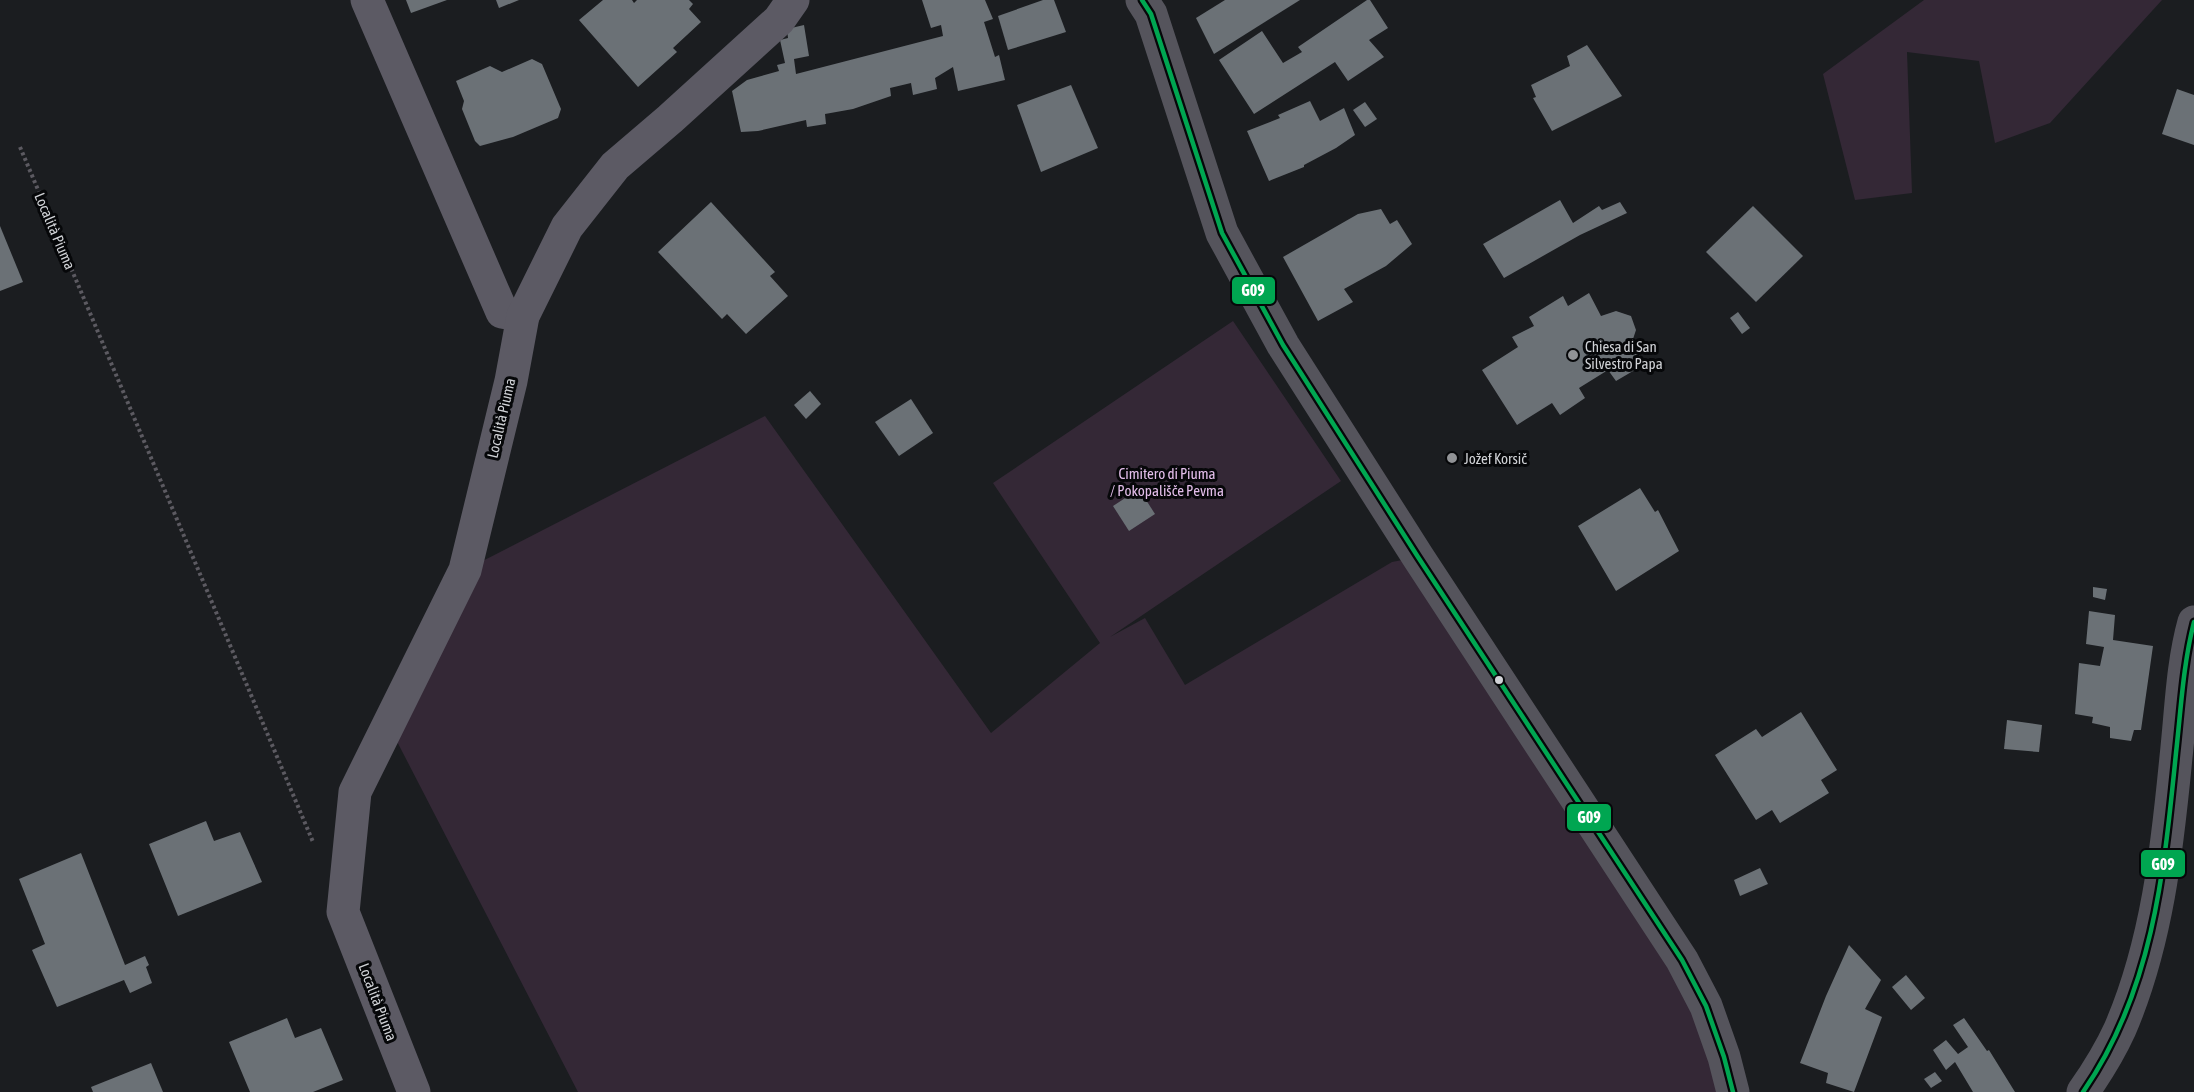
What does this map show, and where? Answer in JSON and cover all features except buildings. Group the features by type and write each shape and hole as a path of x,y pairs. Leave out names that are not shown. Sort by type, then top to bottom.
{"street":[{"path":"367,0 502,312 523,316"},
{"name":"Località Piuma","path":"414,1092 343,912 355,792 465,570 523,316 567,227 615,166 779,20 794,0"},
{"path":"1142,0 1151,14 1222,233 1283,345 1406,538 1682,960 1706,1006 1724,1057 1733,1092"},
{"path":"2083,1092 2104,1061 2119,1030 2146,958 2162,878 2184,675 2194,622"}],"path":[{"name":"Località Piuma","path":"20,147 316,849"}],"green space":[{"path":"1924,0 2162,0 2050,123 1995,143 1979,61 1907,52 1912,193 1855,200 1823,74"},
{"name":"Cimitero di Piuma / Pokopališče Pevma","path":"1233,321 1341,481 1110,637 1145,618 1185,685 1392,562 1418,557 1682,960 1733,1092 578,1092 388,724 465,570 765,416 991,733 1100,643 993,483"}],"transit line":[{"name":"G09","path":"1142,0 1151,14 1222,233 1283,345 1418,557 1682,960 1706,1006 1724,1057 1733,1092"},
{"name":"G09","path":"2083,1092 2107,1053 2125,1013 2140,972 2151,929 2160,886 2185,671 2194,622"}],"place":[{"name":"Chiesa di San Silvestro Papa","path":"1573,355"},
{"name":"Jožef Korsič","path":"1452,458"}]}
